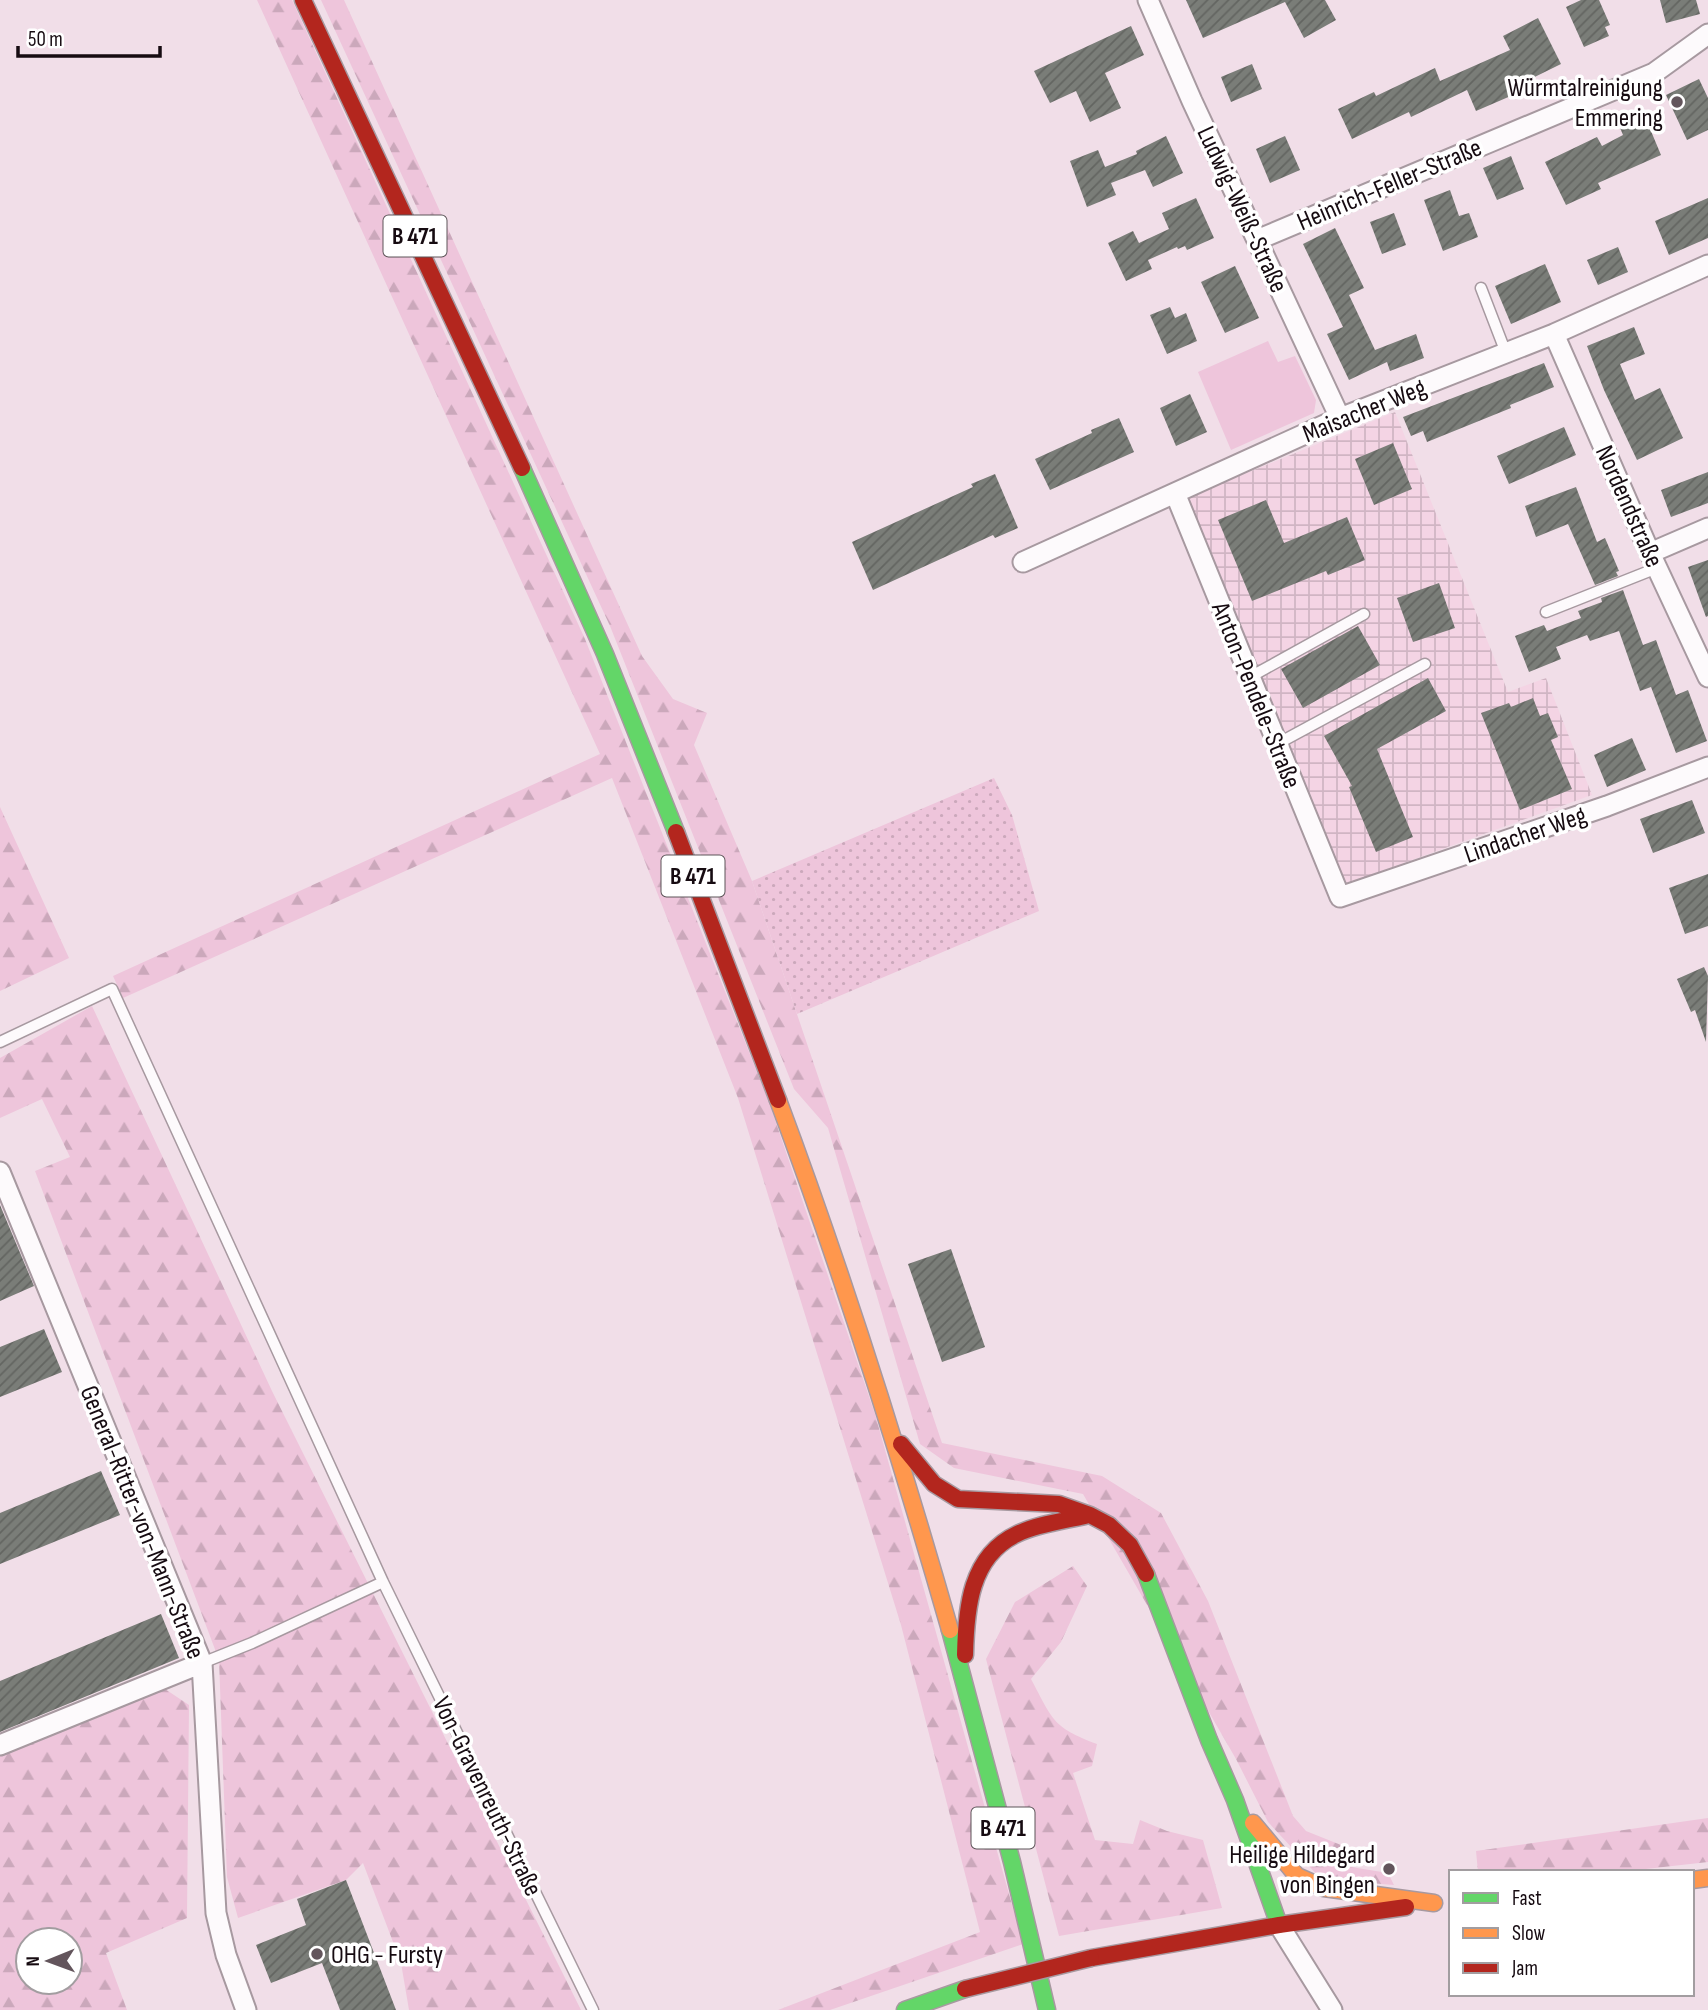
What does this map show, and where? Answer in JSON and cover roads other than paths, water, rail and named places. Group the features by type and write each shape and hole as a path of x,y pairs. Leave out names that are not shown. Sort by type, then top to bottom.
{"main road":[{"name":"B 471","path":"303,0 596,632 739,991 840,1273 965,1679 1047,2010"},
{"path":"889,1430 934,1484 958,1499 1059,1504 1109,1525 1130,1545 1147,1576 1209,1740 1235,1800 1279,1925"},
{"path":"965,1679 966,1626 971,1588 988,1554 1016,1534 1090,1515"},
{"path":"1235,1800 1297,1876 1324,1888 1434,1903"},
{"path":"905,2010 965,1989 1091,1958 1279,1925 1449,1901"}],"street":[{"name":"Ludwig-Weiß-Straße","path":"1148,0 1340,418"},
{"name":"Heinrich-Feller-Straße","path":"1257,240 1654,73 1708,34"},
{"name":"Maisacher Weg","path":"1023,562 1340,418 1554,334 1708,265"},
{"name":"Nordendstraße","path":"1554,334 1708,677"},
{"name":"Anton-Pendele-Straße","path":"1175,493 1340,897"},
{"path":"1654,561 1708,528"},
{"name":"Lindacher Weg","path":"1340,897 1608,806 1708,767"},
{"name":"General-Ritter-von-Mann-Straße","path":"0,1172 202,1663 216,1913 226,1955 246,2010"},
{"path":"0,1745 202,1663"},
{"path":"1279,1925 1332,2010"}],"lane":[{"path":"1481,288 1506,353"},
{"path":"1546,612 1654,561"},
{"path":"1250,677 1364,614"},
{"path":"1278,744 1425,664"},
{"name":"Von-Gravenreuth-Straße","path":"0,1042 112,989 383,1582 593,2010"},
{"path":"202,1663 252,1643 383,1582"}],"place":[{"name":"Würmtalreinigung Emmering","path":"1677,102"},
{"name":"Heilige Hildegard von Bingen","path":"1389,1869"},
{"name":"OHG - Fursty","path":"317,1954"}]}
